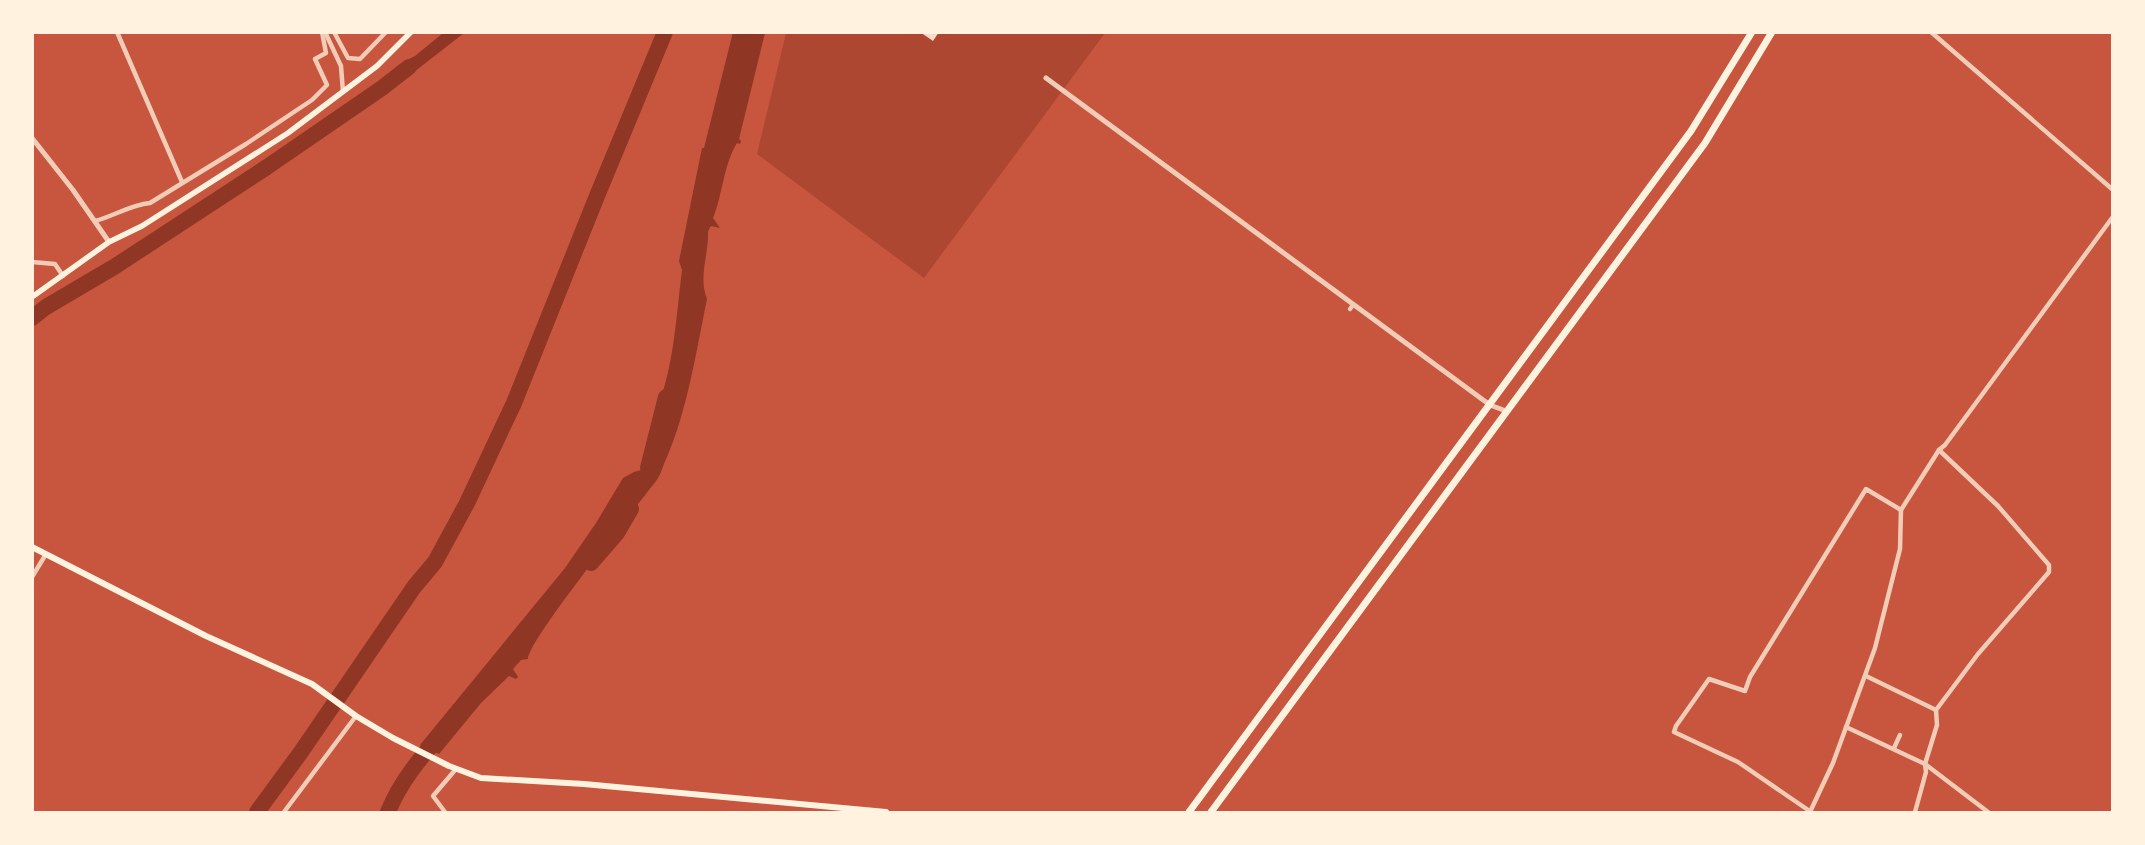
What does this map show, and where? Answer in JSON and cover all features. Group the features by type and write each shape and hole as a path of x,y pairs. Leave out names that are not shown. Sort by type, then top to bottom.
{"highway":[{"path":"1190,812 1691,131 1752,32"},
{"path":"1210,812 1705,144 1772,32"}],"main road":[{"path":"32,297 64,276 109,242 142,226 288,133 377,66 411,32"},
{"path":"32,547 206,636 312,684 356,716 412,748 449,766 481,778 584,784 886,812"}],"street":[{"path":"117,32 182,182"},
{"path":"95,221 110,217 135,204 150,203 246,144 312,100 327,85 315,58 326,52 324,32"},
{"path":"324,32 341,66 343,92"},
{"path":"334,32 348,58 360,59 386,32"},
{"path":"1931,32 2112,189"},
{"path":"1046,78 1352,307 1490,405 1506,411"},
{"path":"32,138 109,242"},
{"path":"1901,510 1866,489 1750,677 1745,691 1709,679 1676,726 1674,732 1738,762 1811,812 1830,771 1866,676 1886,608 1900,549 1901,510 1939,450 1945,446 2112,218"},
{"path":"32,262 55,264 64,276"},
{"path":"1915,812 1926,772 1925,764 1937,725 1936,710 1978,654 2049,572 2049,566 1998,506 1939,450"},
{"path":"32,577 46,554"},
{"path":"1866,676 1936,710"},
{"path":"284,812 356,716"},
{"path":"1846,727 1925,764 1988,812"},
{"path":"1894,748 1900,736"},
{"path":"445,812 433,796 456,769"}],"shaded area":[{"path":"733,32 765,33 739,139 741,141 740,144 737,143 732,152 713,218 720,228 711,226 708,231 704,274 704,291 707,299 681,419 661,473 563,601 545,627 528,659 521,660 513,669 518,677 516,679 509,676 481,703 439,754 420,745 565,568 596,523 623,478 645,469 658,443 661,428 662,399 671,359 682,270 679,261 702,148 704,148"},
{"path":"443,33 464,33 396,86 387,75 415,56"},
{"path":"786,33 1105,33 924,278 757,154"}],"building":[{"path":"920,32 939,32 933,41"}],"waterway":[{"path":"257,812 301,752 414,587 435,562 467,503 514,403 665,32"},
{"path":"32,318 46,307 114,267 267,167 382,88 409,67"},
{"path":"648,468 666,397"},
{"path":"591,563 617,533 631,509"},
{"path":"388,812 405,780 443,732"}]}
